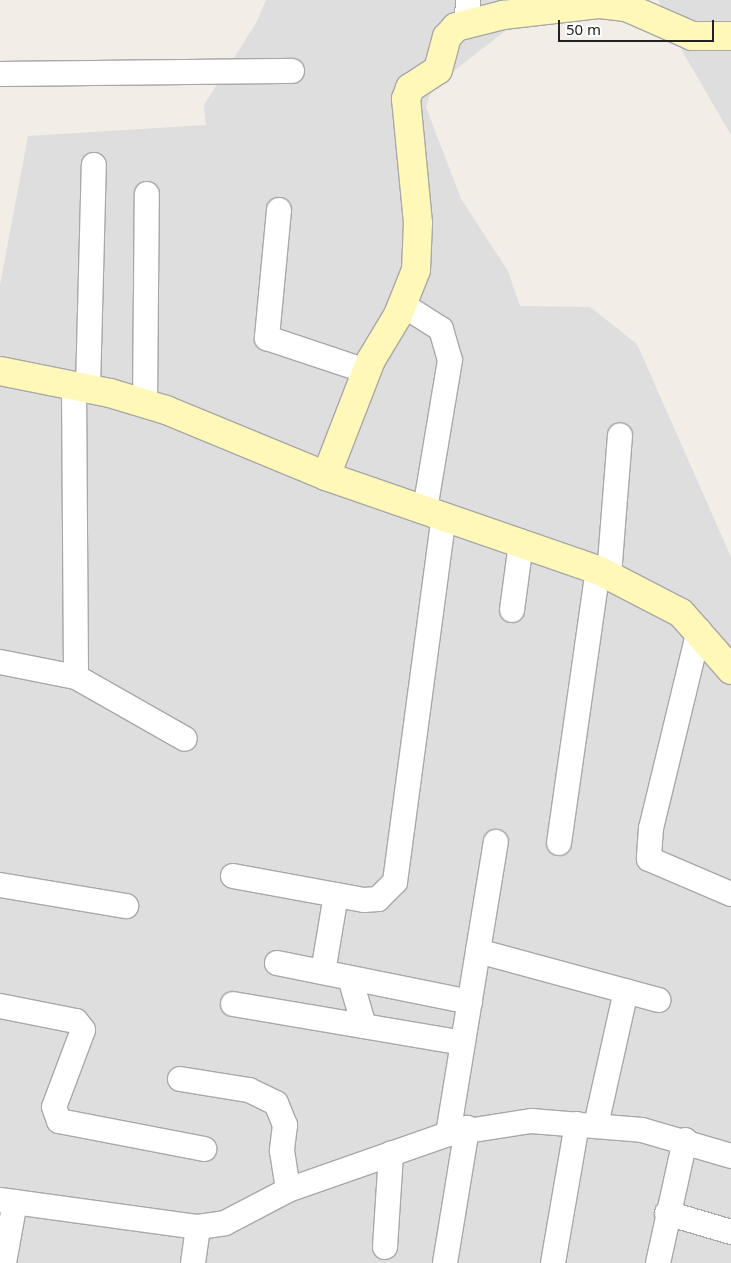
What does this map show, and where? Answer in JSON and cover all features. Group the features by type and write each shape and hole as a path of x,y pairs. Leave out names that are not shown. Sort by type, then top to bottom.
{"street":[{"path":"326,476 366,371 403,305 416,270 418,224 406,99 410,88 438,70 447,37 468,11 600,4 635,10 692,36 731,36"},
{"path":"0,74 292,71"},
{"path":"76,677 81,387 94,165"},
{"path":"145,404 147,194"},
{"path":"279,210 267,338 366,371"},
{"path":"233,876 336,895 378,898 395,882 450,360 441,329 403,305"},
{"path":"0,371 81,387 145,404 326,476 604,573 662,600 699,630 731,670"},
{"path":"559,843 604,573 620,435"},
{"path":"512,610 522,543"},
{"path":"699,630 652,828 649,859 731,894"},
{"path":"0,662 76,677 185,739"},
{"path":"445,1263 458,1131 463,1043 496,842"},
{"path":"0,885 126,906"},
{"path":"323,972 336,895"},
{"path":"478,951 658,1000"},
{"path":"278,963 470,1002"},
{"path":"350,978 364,1026"},
{"path":"553,1263 586,1124 626,991"},
{"path":"234,1004 463,1043"},
{"path":"0,1006 76,1021 83,1030 54,1107 59,1121 204,1149"},
{"path":"180,1079 249,1090 276,1103 285,1126 282,1151 288,1190"},
{"path":"4,1263 7,1201 198,1227 225,1222 288,1190 458,1131 531,1121 586,1124 684,1140 731,1156"},
{"path":"658,1263 684,1140"},
{"path":"385,1247 391,1153"},
{"path":"668,1213 731,1232"},
{"path":"193,1263 198,1227"}],"shaded area":[{"path":"266,0 545,0 432,88 426,107 461,199 508,271 520,306 590,307 637,344 731,557 731,1263 0,1263 0,285 28,136 206,125 204,105 256,23"},
{"path":"658,0 731,0 731,135 681,49"}]}
